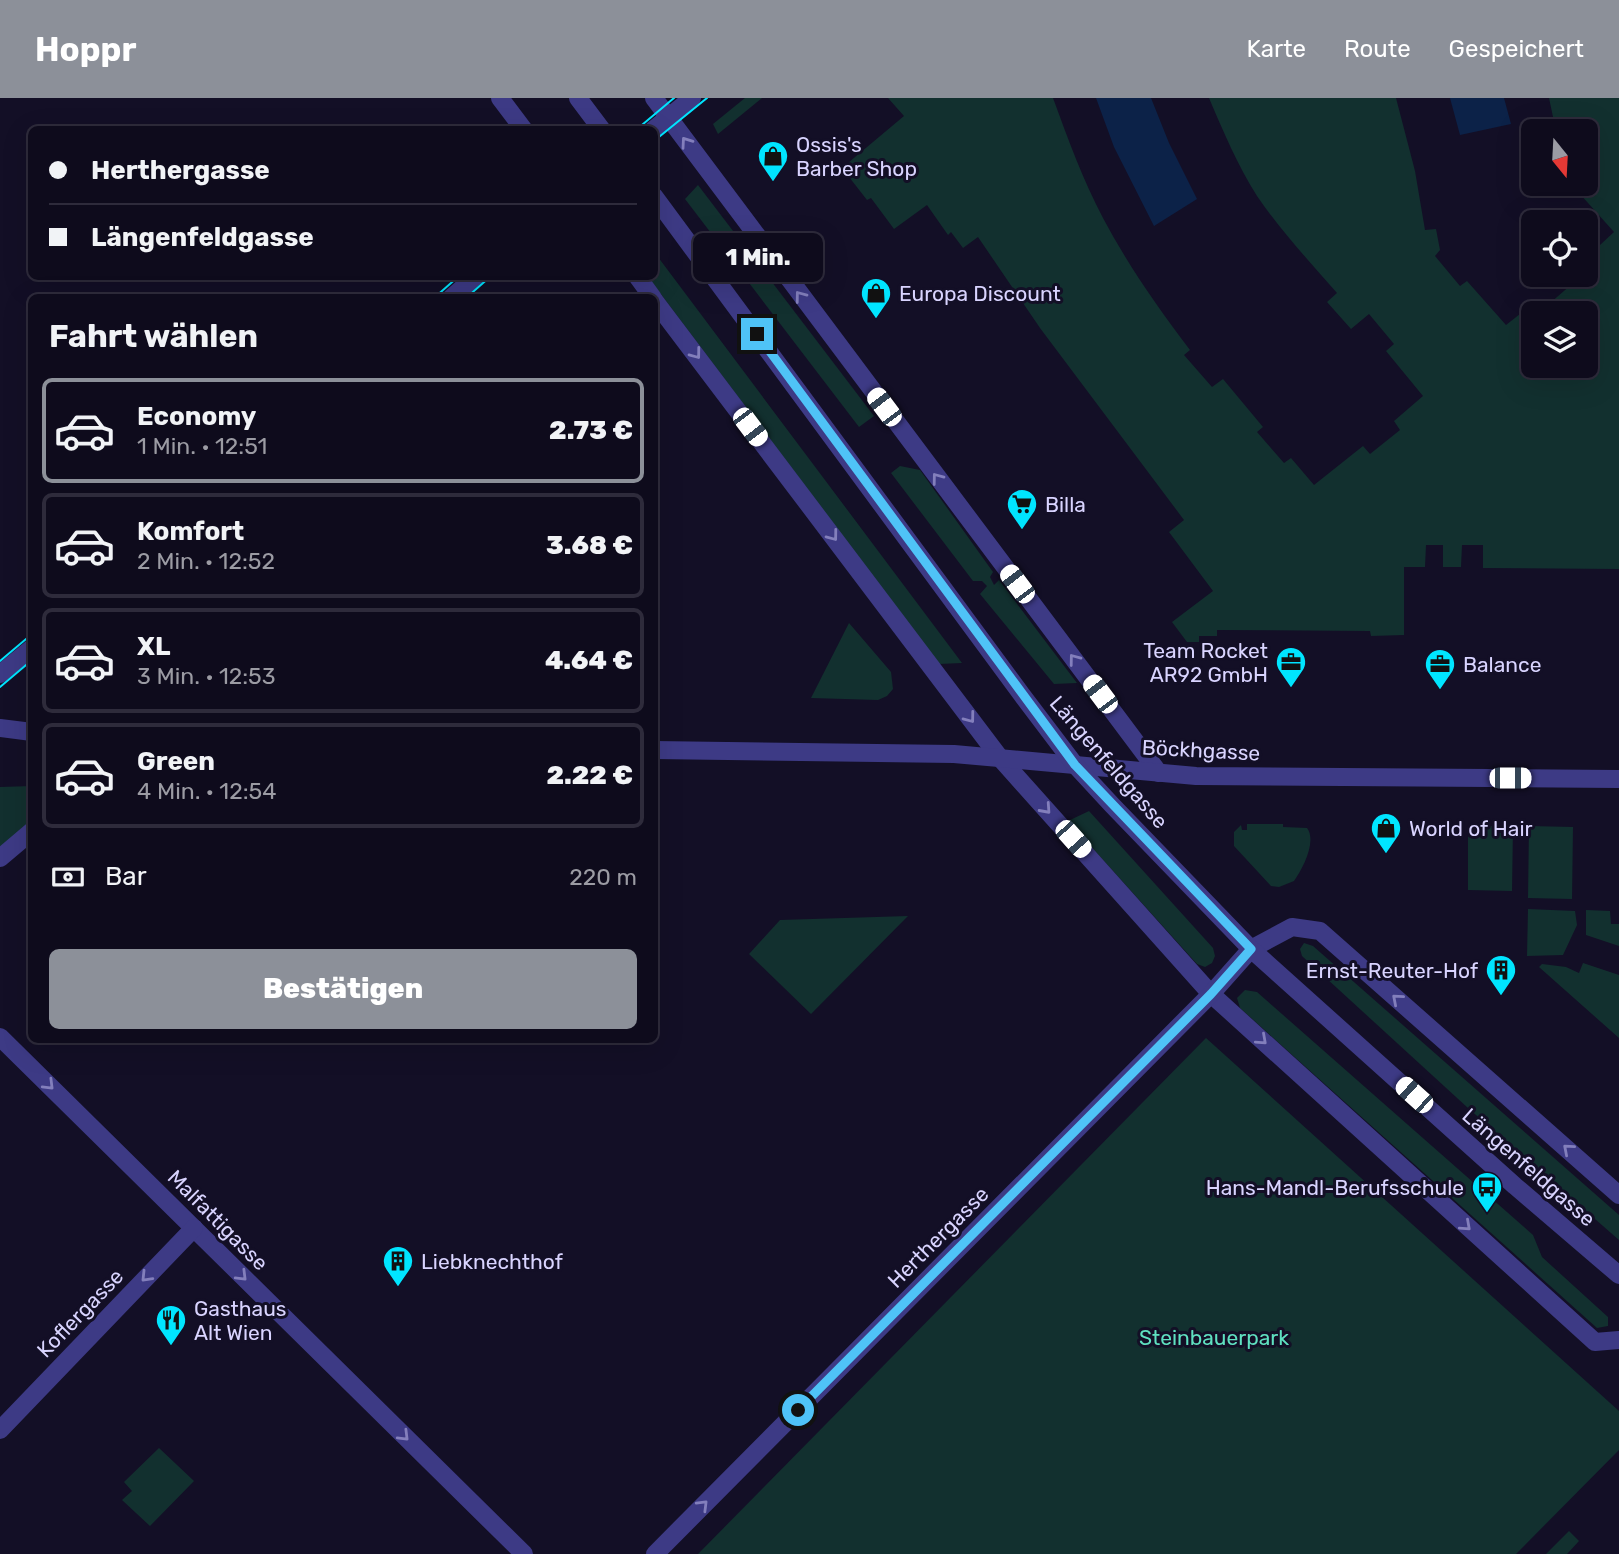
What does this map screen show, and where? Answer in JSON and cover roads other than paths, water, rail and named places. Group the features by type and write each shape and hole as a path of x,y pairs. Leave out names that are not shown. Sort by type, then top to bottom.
{"street":[{"path":"500,98 520,126"},
{"path":"578,98 599,126"},
{"path":"654,98 703,167 1159,772"},
{"path":"658,126 692,98"},
{"name":"Längenfeldgasse","path":"658,200 1075,765 1251,949 1619,1275"},
{"path":"456,294 471,280"},
{"path":"658,304 1000,758 1211,994 1595,1342 1619,1340"},
{"path":"0,674 28,651"},
{"path":"0,729 28,732"},
{"name":"Böckhgasse","path":"658,750 954,754 1196,776 1619,779"},
{"path":"0,858 28,834"},
{"path":"1251,949 1292,927 1320,931 1619,1195"},
{"name":"Herthergasse","path":"655,1554 1211,994 1251,949"},
{"name":"Malfattigasse","path":"0,1037 524,1554"},
{"name":"Koflergasse","path":"0,1430 194,1228"}],"water":[{"path":"1096,98 1151,98 1169,143 1197,199 1154,226 1114,147"},
{"path":"1450,98 1504,98 1511,124 1460,135"}],"tram line":[{"path":"641,126 674,98"},
{"path":"658,138 707,98"},
{"path":"439,294 454,280"},
{"path":"471,294 486,280"},
{"path":"0,661 28,637"},
{"path":"0,687 28,663"}],"place":[{"name":"Ossis's Barber Shop","path":"773,183"},
{"name":"Europa Discount","path":"876,320"},
{"name":"Billa","path":"1022,531"},
{"name":"Team Rocket AR92 GmbH","path":"1291,689"},
{"name":"Balance","path":"1440,691"},
{"name":"World of Hair","path":"1386,855"},
{"name":"Ernst-Reuter-Hof","path":"1501,997"},
{"name":"Hans-Mandl-Berufsschule","path":"1487,1214"},
{"name":"Liebknechthof","path":"398,1288"},
{"name":"Gasthaus Alt Wien","path":"171,1347"}],"park label":[{"name":"Steinbauerpark","path":"1214,1337"}]}
